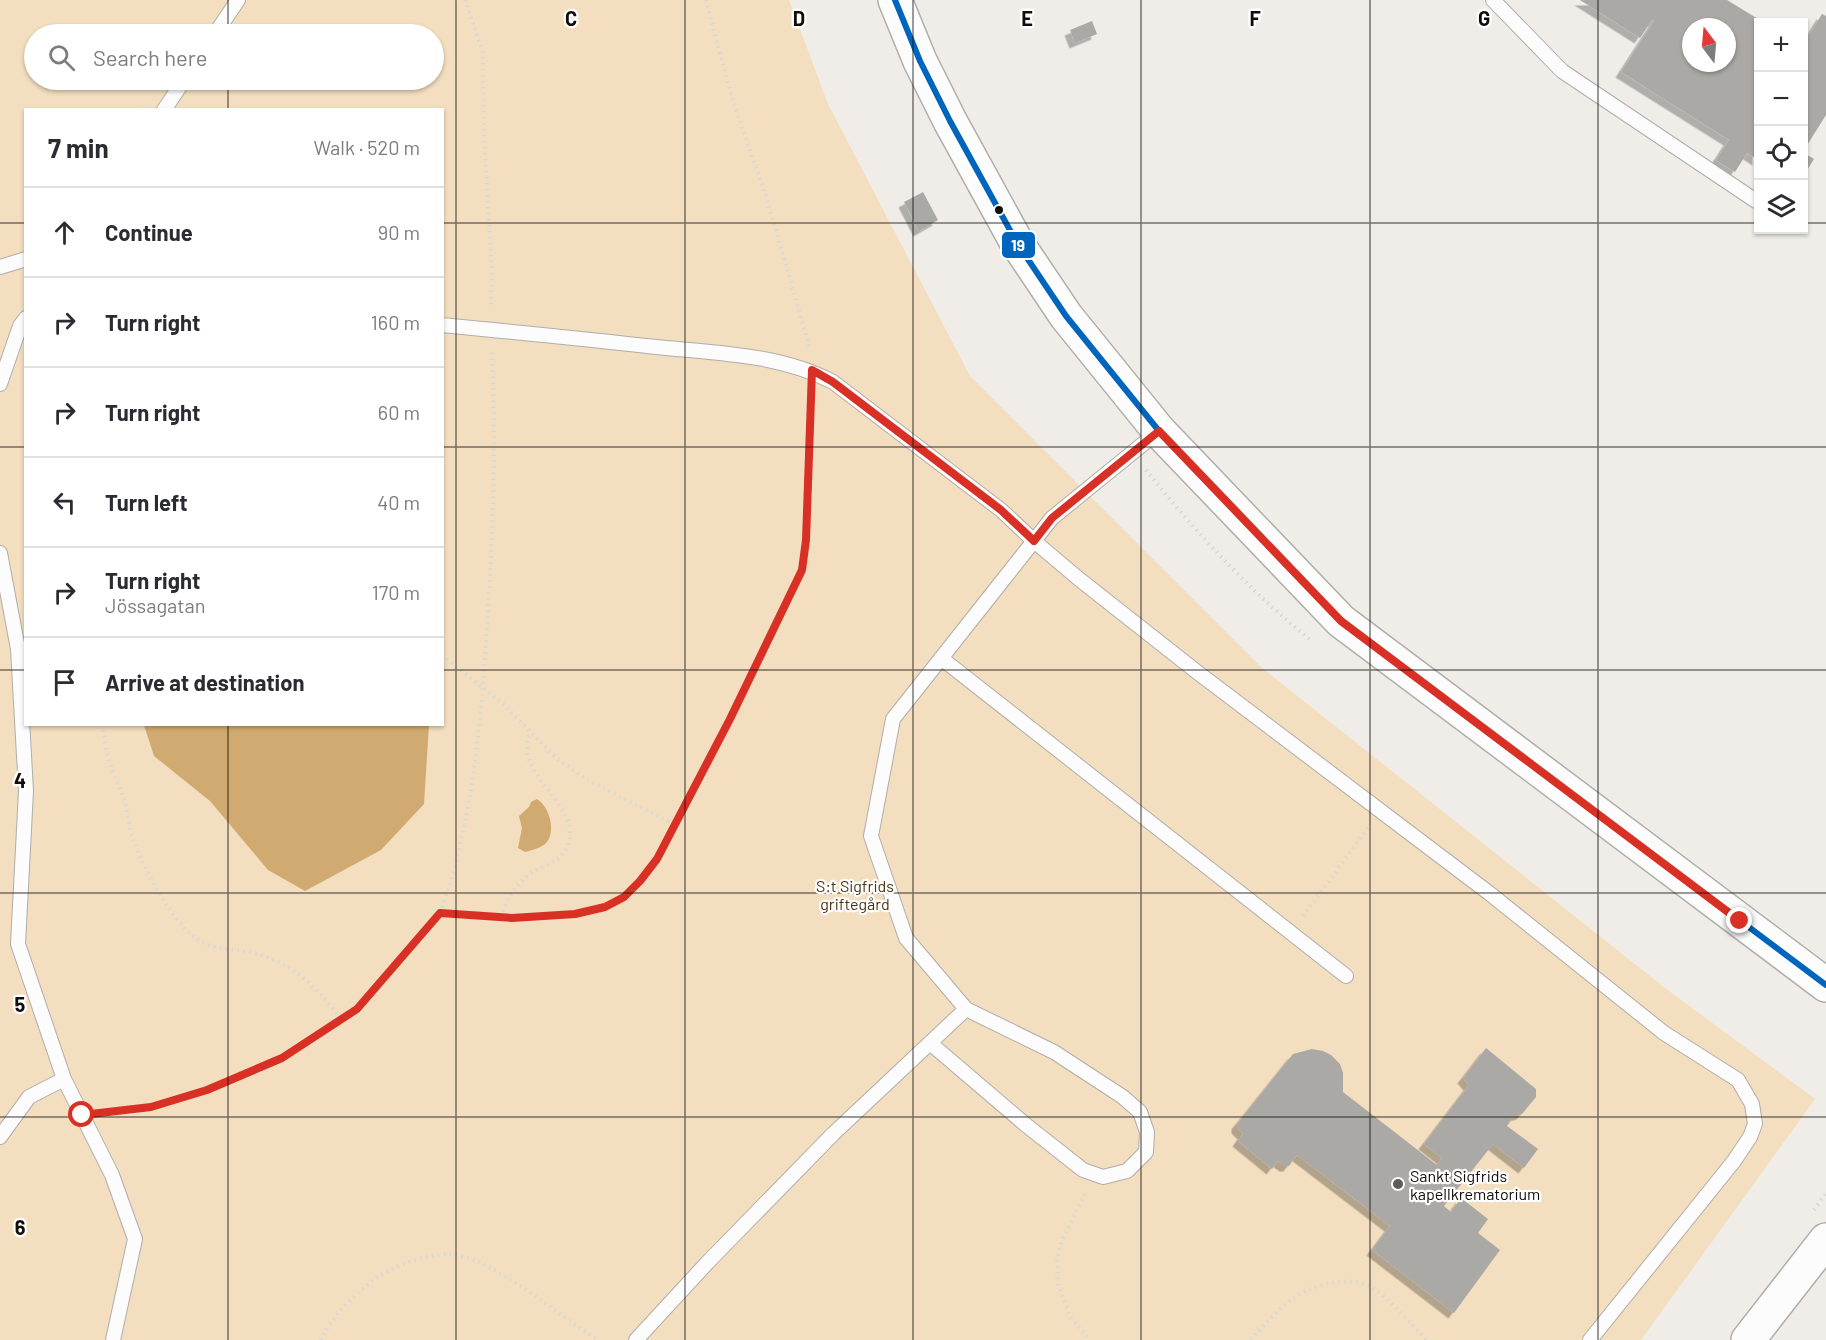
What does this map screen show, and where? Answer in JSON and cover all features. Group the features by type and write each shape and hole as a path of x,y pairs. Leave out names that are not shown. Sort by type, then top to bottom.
{"street":[{"path":"895,0 920,61 950,121 1017,243 1066,316 1159,431 1341,621 1826,984"},
{"path":"1748,1340 1826,1240"}],"lane":[{"path":"221,24 238,0"},
{"path":"1494,0 1562,71 1754,200"},
{"path":"165,108 177,90"},
{"path":"0,267 24,260"},
{"path":"0,384 20,326 24,321"},
{"path":"444,325 723,354 812,370 833,382 992,503 1034,541 1197,672 1489,892 1665,1034 1738,1080 1752,1104 1755,1124 1750,1137 1734,1161 1590,1340"},
{"path":"930,1043 1083,1170 1103,1177 1127,1171 1146,1152 1148,1132 1140,1112 1123,1097 1054,1052 966,1010 906,938 871,836 893,719 1052,518 1159,431"},
{"path":"0,553 18,649 26,791 18,944 64,1079 112,1175 135,1239 113,1340"},
{"path":"941,658 1346,976"},
{"path":"636,1340 707,1263 833,1134 966,1010"},
{"path":"2,1132 29,1097 64,1079"}],"path":[{"path":"82,1115 151,1107 207,1090 282,1058 342,1020 357,1009 440,913 453,878 465,828 478,746 492,548 495,410 491,330 492,271 484,137 483,52 465,0"},
{"path":"440,913 512,918 575,914 605,907 624,897 657,859 735,709 802,570 806,540 811,352 767,199 732,98 706,0"},
{"path":"444,657 483,686 556,758 586,779 675,825"},
{"path":"102,726 108,756 125,803 133,837 143,862 178,922 191,936 205,944 227,950 255,953 280,961 299,973 342,1020"},
{"path":"501,917 505,905 520,883 530,874 563,854 569,839 570,826 565,814 530,762 527,739 532,733"},
{"path":"1290,933 1381,811"},
{"path":"1090,1340 1071,1318 1058,1285 1058,1259 1062,1240 1097,1175"},
{"path":"321,1340 354,1295 380,1275 413,1260 448,1254 476,1261 504,1276 599,1340"},
{"path":"1251,1340 1283,1305 1302,1292 1323,1284 1347,1281 1369,1286 1427,1340"}],"green space":[{"name":"S:t Sigfrids griftegård","path":"0,0 789,0 828,104 970,376 1261,667 1665,988 1815,1099 1641,1340 0,1340"}],"shaded area":[{"path":"144,726 429,726 424,804 381,850 305,891 268,870 210,801 154,756"},
{"path":"537,799 548,813 551,825 550,837 537,849 525,852 518,848 522,828 519,816 531,802"}],"building":[{"path":"1580,0 1727,0 1756,18 1754,18 1754,157 1747,153 1735,172 1716,160 1729,140 1621,72 1654,21 1652,20 1640,38"},
{"path":"1822,14 1826,16 1826,115 1808,144 1808,72 1808,37"},
{"path":"1092,21 1097,34 1075,43 1070,30"},
{"path":"1808,155 1814,159 1808,169"},
{"path":"923,192 938,220 919,231 904,202"},
{"name":"Sankt Sigfrids kapellkrematorium","path":"1486,1048 1536,1089 1536,1097 1522,1114 1514,1116 1507,1126 1538,1149 1524,1168 1493,1144 1444,1206 1451,1212 1461,1198 1488,1219 1478,1233 1500,1250 1454,1313 1372,1250 1390,1226 1297,1155 1289,1166 1278,1161 1272,1169 1238,1141 1243,1134 1237,1128 1237,1124 1293,1054 1312,1049 1323,1051 1340,1064 1343,1073 1343,1092 1437,1165 1442,1158 1424,1144 1469,1085 1463,1078"}],"transit line":[{"name":"19","path":"895,0 920,61 950,121 1017,243 1066,316 1159,431 1341,621 1826,985"}],"place":[{"name":"Sankt Sigfrids kapellkrematorium","path":"1398,1184"}],"route":[{"path":"82,1115 151,1107 207,1090 282,1058 357,1009 440,913 512,918 575,914 605,907 624,897 640,881 657,859 730,719 802,570 806,540 812,370 833,382 1001,510 1034,541 1052,518 1159,431 1341,621 1740,921"}]}
